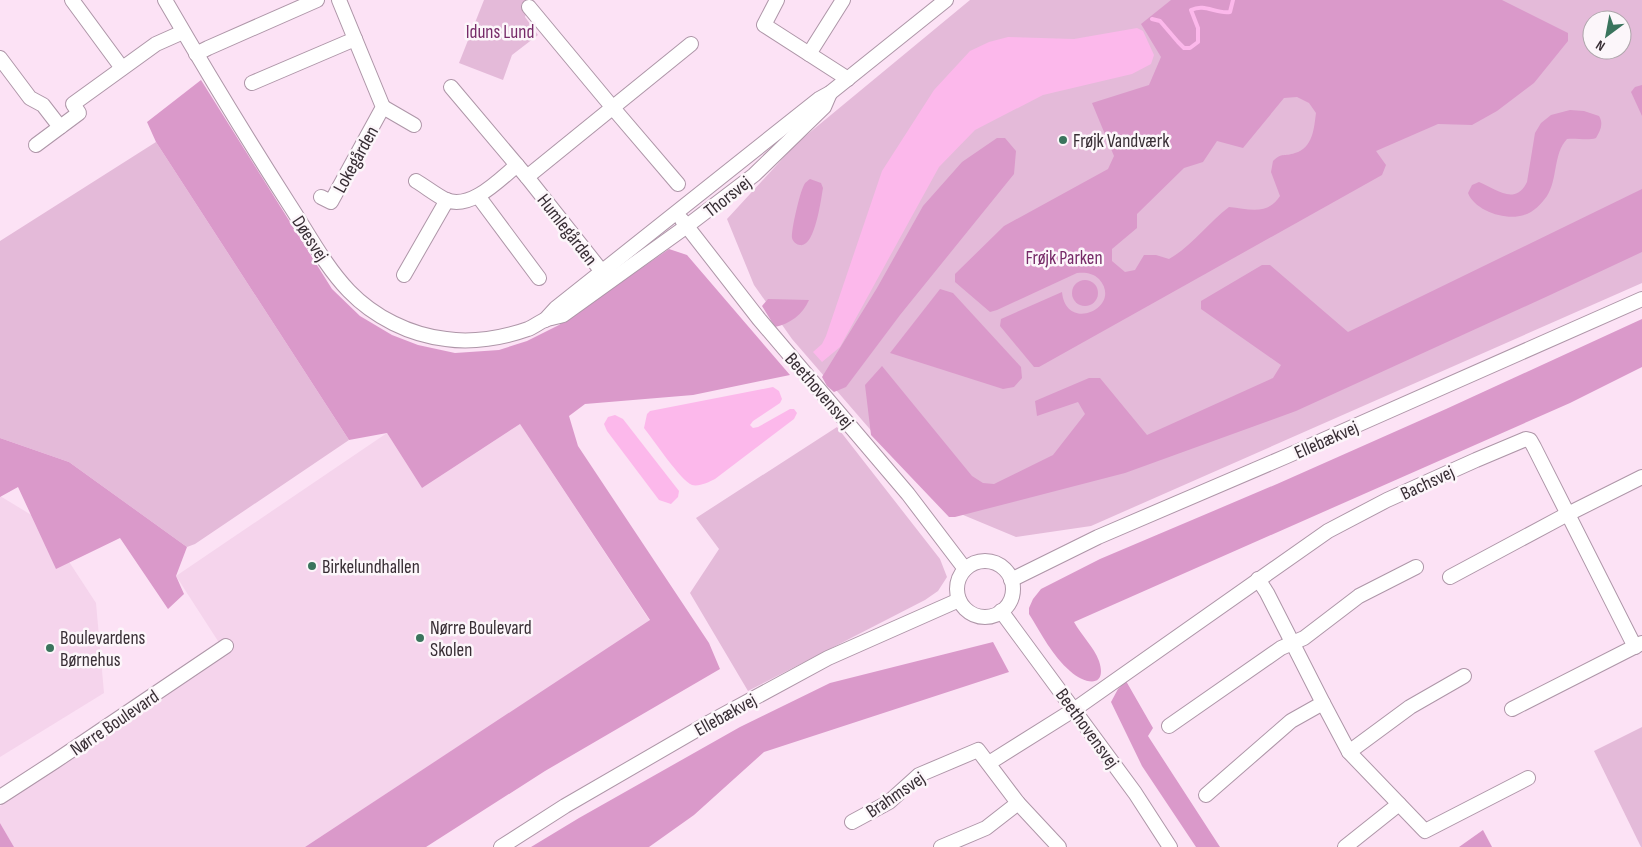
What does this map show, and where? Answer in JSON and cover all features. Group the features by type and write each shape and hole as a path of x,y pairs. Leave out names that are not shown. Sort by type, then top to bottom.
{"street":[{"path":"72,0 122,68"},
{"name":"Døesvej","path":"165,0 244,134 332,270 349,291 370,309 394,324 419,334 446,339 474,340 501,336 528,328 545,320 556,308 605,276"},
{"path":"196,54 317,0"},
{"name":"Lokegården","path":"339,0 383,107 414,125"},
{"path":"809,54 843,0"},
{"name":"Thorsvej","path":"605,276 676,212 819,99 848,79 946,0"},
{"path":"774,1 764,25 848,79"},
{"path":"529,6 678,184"},
{"path":"36,145 79,113 73,104 156,44 183,32"},
{"path":"252,83 355,39"},
{"name":"Humlegården","path":"527,177 691,44"},
{"path":"0,58 30,98 43,104 60,127"},
{"name":"Humlegården","path":"451,87 527,177 605,276"},
{"name":"Thorsvej","path":"605,276 687,226 754,175 824,106 830,93"},
{"name":"Lokegården","path":"322,197 331,202 383,107"},
{"path":"416,181 447,200 462,203 478,196 517,165"},
{"path":"478,196 539,278"},
{"path":"404,275 447,200"},
{"name":"Beethovensvej","path":"676,212 759,319 908,494 965,568"},
{"name":"Ellebækvej","path":"1011,580 1098,537 1306,448 1642,299"},
{"name":"Bachsvej","path":"1075,709 1328,531 1387,500 1526,439 1530,440 1534,447 1639,645 1512,709"},
{"path":"1450,577 1642,477"},
{"path":"982,561 991,562 1000,566 1011,580 1011,597 1007,605 992,616 983,617 973,614 965,609 959,600 957,583 960,575 965,568 973,564 982,561"},
{"path":"1169,726 1280,648 1304,638 1359,596 1416,567"},
{"path":"1258,579 1350,752 1425,831 1528,778"},
{"name":"Ellebækvej","path":"502,847 565,806 710,722 820,663 959,600"},
{"name":"Beethovensvej","path":"1001,611 1075,709 1135,793 1170,847"},
{"name":"Nørre Boulevard","path":"0,797 226,646"},
{"path":"1350,752 1410,707 1464,676"},
{"path":"1206,795 1291,721 1323,703"},
{"path":"989,763 1075,709"},
{"name":"Brahmsvej","path":"852,822 889,802 919,775 978,750 1018,803 1059,847"},
{"path":"942,847 986,828 1018,803"},
{"path":"1345,847 1399,804"}],"shaded area":[{"path":"1137,28 1143,31 1154,55 1151,64 1132,74 1043,95 975,130 939,167 840,347 822,362 813,352 822,344 826,336 882,171 934,90 970,51 989,42 1008,37 1074,39"},
{"path":"773,387 779,391 782,399 780,403 750,425 753,428 758,427 790,409 794,409 797,413 794,419 715,479 704,484 692,485 687,482 644,428 647,414 650,411"},
{"path":"615,415 623,419 679,491 678,497 671,504 659,500 607,431 604,424 608,417"},
{"name":"Nørre Boulevard Skolen","path":"520,424 650,621 305,847 14,847 0,823 0,806 227,655 176,576 387,433 422,488"},
{"name":"Boulevardens Børnehus","path":"0,496 43,522 96,603 104,693 0,757"}],"green space":[{"name":"Iduns Lund","path":"484,0 530,0 525,17 538,35 512,55 503,80 459,63"},
{"name":"Frøjk Parken","path":"970,0 1642,0 1642,283 1091,526 1016,537 956,512 900,464 792,339 754,285 727,219 797,143"},
{"path":"1171,0 1502,0 1568,33 1568,41 1534,83 1497,111 1472,125 1438,124 1376,151 1386,165 1382,175 1039,367 1034,367 1000,326 1001,319 1062,292 1066,305 1073,312 1082,314 1091,312 1104,299 1105,289 1099,279 1089,273 1077,273 990,312 955,282 955,274 1004,226 1108,169 1114,156 1092,103 1149,85 1161,57 1141,24","holes":["1297,97 1309,103 1316,113 1312,137 1306,147 1276,158 1273,161 1271,172 1280,196 1275,202 1263,209 1257,210 1229,207 1185,248 1169,259 1156,255 1144,255 1135,270 1125,272 1112,261 1112,249 1137,228 1137,214 1184,168 1203,162 1217,141 1243,148 1284,98"]},
{"path":"201,80 332,289 360,316 392,335 418,345 455,353 499,350 527,341 559,325 669,249 687,255 790,375 693,395 585,404 569,416 578,446 709,643 720,669 545,771 426,847 305,847 650,620 520,424 422,488 387,433 349,440 156,142 147,122"},
{"path":"1642,85 1642,116 1631,92 1635,87"},
{"path":"1570,110 1584,111 1599,116 1601,122 1600,130 1596,138 1593,139 1567,139 1557,159 1553,182 1547,196 1537,207 1524,215 1509,217 1492,213 1477,205 1468,193 1472,185 1479,182 1505,194 1517,193 1522,189 1527,182 1535,133 1541,123 1551,115"},
{"path":"997,138 1005,138 1016,151 1014,174 900,315 846,387 834,392 827,386 822,377 877,288 923,206 962,162"},
{"path":"156,142 349,440 195,544 187,547 69,462 0,438 0,241"},
{"path":"810,179 821,183 823,188 821,202 810,239 805,244 799,245 792,238 793,227 802,189"},
{"path":"1642,189 1642,252 1296,411 1125,473 949,517 871,435 865,385 882,366 972,476 983,483 994,484 1053,455 1085,414 1078,402 1037,416 1035,401 1089,378 1100,378 1147,435 1273,378 1281,365 1201,309 1201,301 1262,265 1270,265 1348,332"},
{"path":"1085,280 1094,284 1098,293 1094,302 1085,306 1076,302 1072,293 1076,284"},
{"path":"940,289 953,293 1021,367 1022,378 1014,387 1003,389 890,353"},
{"path":"768,299 809,300 795,318 775,327 762,306"},
{"path":"1642,319 1642,367 1570,403 1074,622 1099,661 1101,670 1097,680 1088,681 1082,679 1064,665 1058,659 1029,614 1029,608 1033,599 1041,589 1100,559 1277,484"},
{"path":"837,427 940,559 947,577 938,591 925,600 748,691 690,593 719,549 696,518"},
{"path":"0,438 69,462 187,547 176,576 184,594 168,609 120,538 56,569 18,487 0,497"},
{"path":"993,642 1009,672 764,752 694,815 649,847 531,847 740,727 830,683"},
{"path":"1126,681 1153,728 1148,736 1220,847 1196,847 1142,766 1111,702 1118,689"},
{"path":"1642,727 1642,847 1641,847 1594,751"},
{"path":"0,823 14,847 0,847"},
{"path":"1483,830 1492,847 1459,847"}],"waterway":[{"path":"1152,19 1160,21 1184,48 1190,48 1198,42 1198,28 1191,10 1206,8 1220,12 1230,12 1233,0"}],"place":[{"name":"Frøjk Vandværk","path":"1063,140"},
{"name":"Birkelundhallen","path":"312,566"},
{"name":"Nørre Boulevard Skolen","path":"420,638"},
{"name":"Boulevardens Børnehus","path":"50,648"}]}
